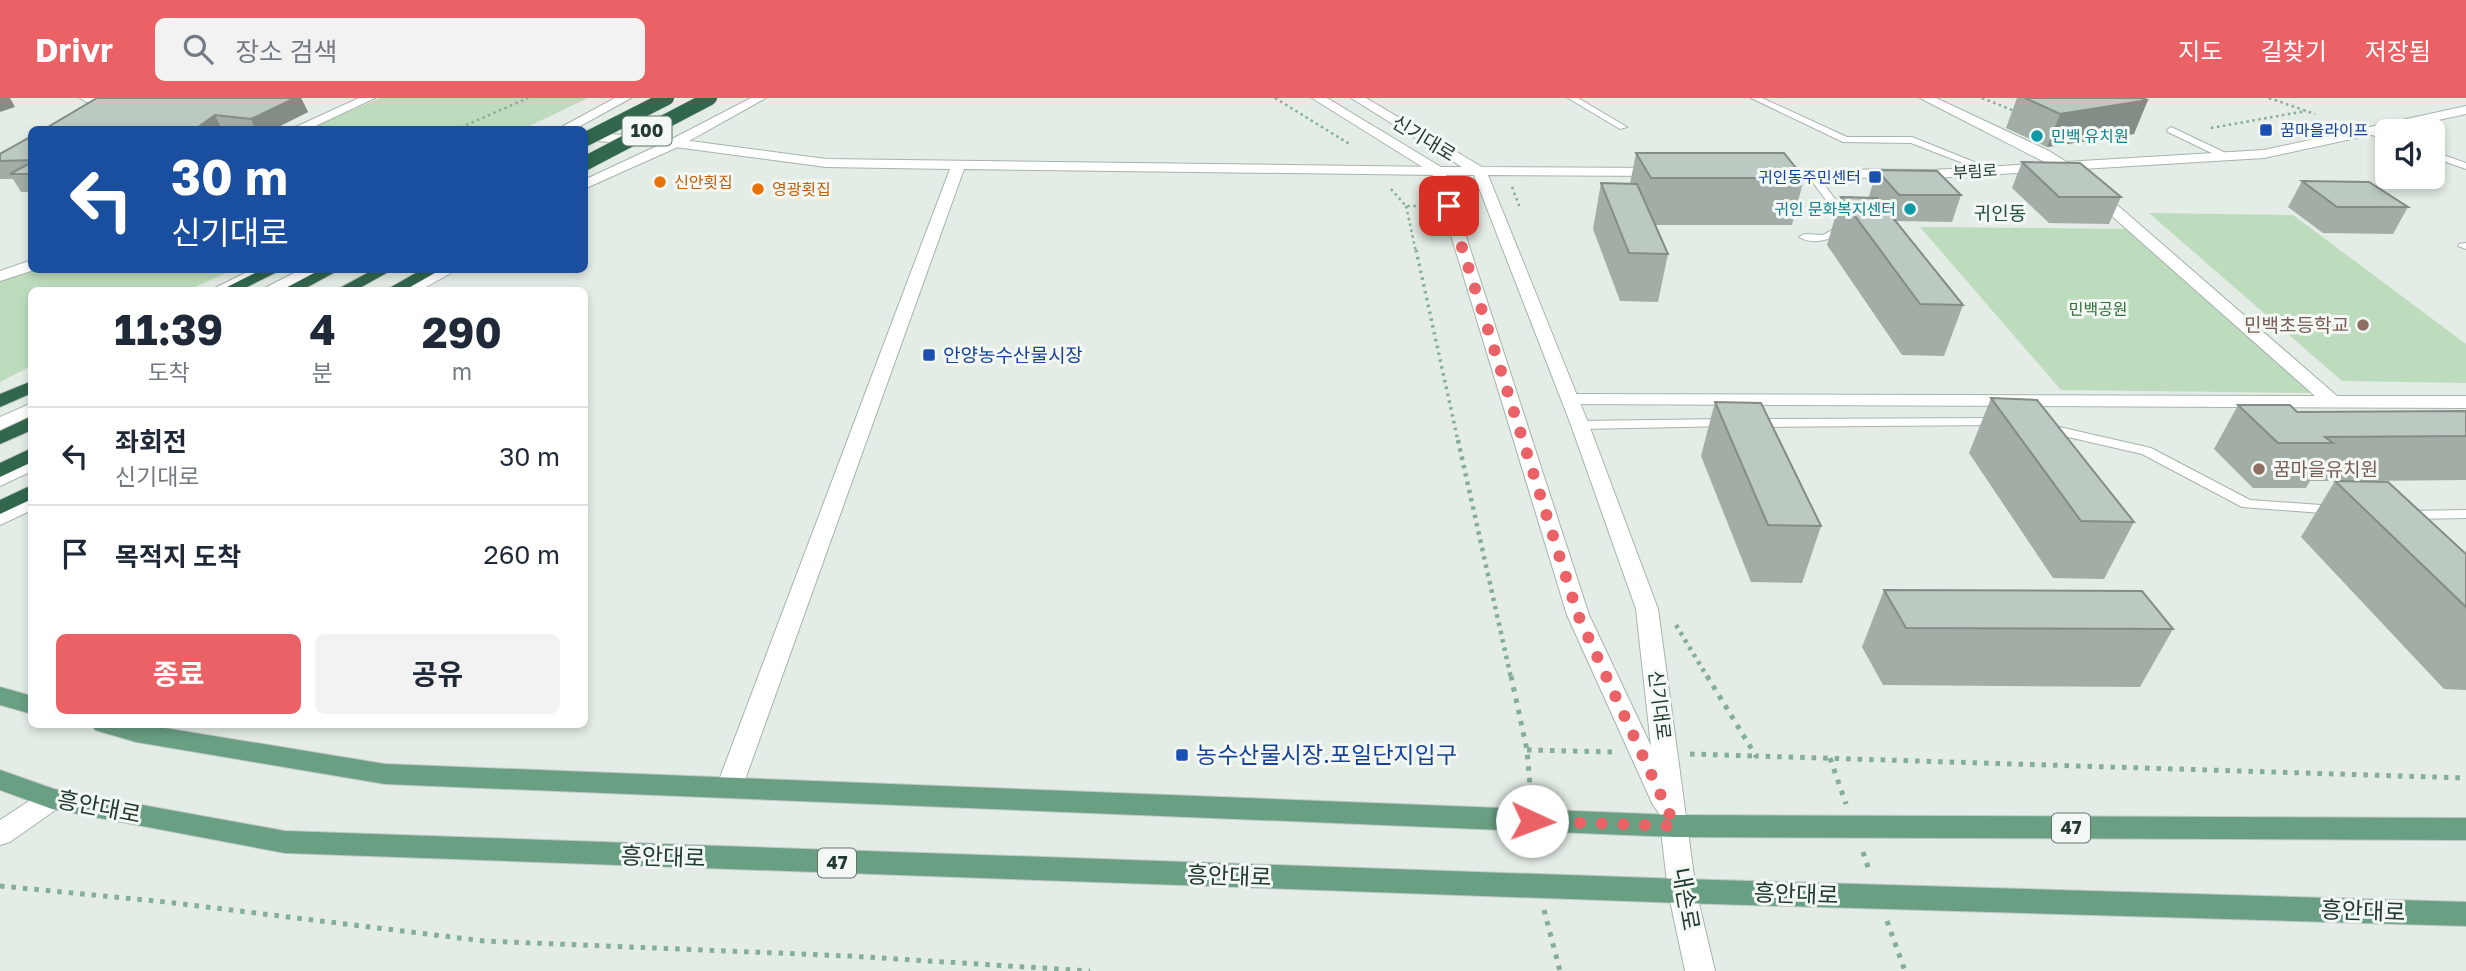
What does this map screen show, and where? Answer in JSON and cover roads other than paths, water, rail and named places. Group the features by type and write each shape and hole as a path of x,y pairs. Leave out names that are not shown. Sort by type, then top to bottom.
{"highway":[{"name":"100","path":"588,135 667,98"},
{"name":"100","path":"588,162 710,98"},
{"path":"235,287 266,273"},
{"path":"296,287 325,273"},
{"path":"350,287 378,273"},
{"path":"400,287 426,273"},
{"path":"0,399 28,386"},
{"path":"0,438 28,424"},
{"path":"0,471 28,456"},
{"path":"0,508 28,493"}],"main road":[{"path":"0,696 28,704"},
{"name":"47","path":"118,728 385,774 1675,826 2466,829"},
{"name":"흥안대로","path":"0,780 52,799 285,842 1682,891 2466,914"}],"street":[{"path":"86,98 101,103 128,102"},
{"path":"304,126 369,98"},
{"path":"570,126 625,98"},
{"path":"598,111 636,98"},
{"path":"588,135 654,98"},
{"path":"588,192 761,98"},
{"name":"신기대로","path":"1318,98 1438,171 1578,615 1675,826"},
{"name":"신기대로","path":"1357,98 1480,172 1580,425 1647,609 1675,826"},
{"path":"1926,98 2044,154 2064,167 2330,400"},
{"path":"588,183 675,143 740,99"},
{"path":"588,170 740,99"},
{"name":"부림로","path":"1755,173 1933,174 2264,154 2466,110"},
{"path":"588,137 675,143 700,149 826,163 958,167 1672,172"},
{"path":"729,788 958,167"},
{"path":"0,276 28,266"},
{"path":"225,287 256,273"},
{"path":"275,287 306,273"},
{"path":"358,287 385,273"},
{"path":"416,287 442,273"},
{"path":"1570,400 2466,402"},
{"path":"0,424 28,410"},
{"path":"0,480 28,465"},
{"path":"0,519 28,503"},
{"path":"0,834 52,799"},
{"name":"내손로","path":"1675,826 1682,891 1700,971"}],"lane":[{"path":"1572,98 1623,127"},
{"path":"1755,98 1846,140 1912,140 1989,170"},
{"path":"2174,131 2228,157"},
{"path":"2445,159 2466,166"},
{"path":"1804,237 1825,238 1842,229 1846,219 1811,173"},
{"path":"1580,425 2009,422"},
{"path":"2034,425 2146,451 2247,504 2343,511"},
{"path":"2398,515 2425,517 2466,514"}],"place":[{"name":"꿈마을라이프","path":"2266,130"},
{"name":"민백 유치원","path":"2037,136"},
{"name":"귀인동주민센터","path":"1875,177"},
{"name":"신안횟집","path":"660,182"},
{"name":"영광횟집","path":"758,189"},
{"name":"귀인 문화복지센터","path":"1910,209"},
{"name":"민백초등학교","path":"2363,325"},
{"name":"안양농수산물시장","path":"929,355"},
{"name":"꿈마을유치원","path":"2259,469"},
{"name":"농수산물시장.포일단지입구","path":"1182,755"}],"district":[{"name":"귀인동","path":"2000,213"}],"park label":[{"name":"민백공원","path":"2098,309"}]}
